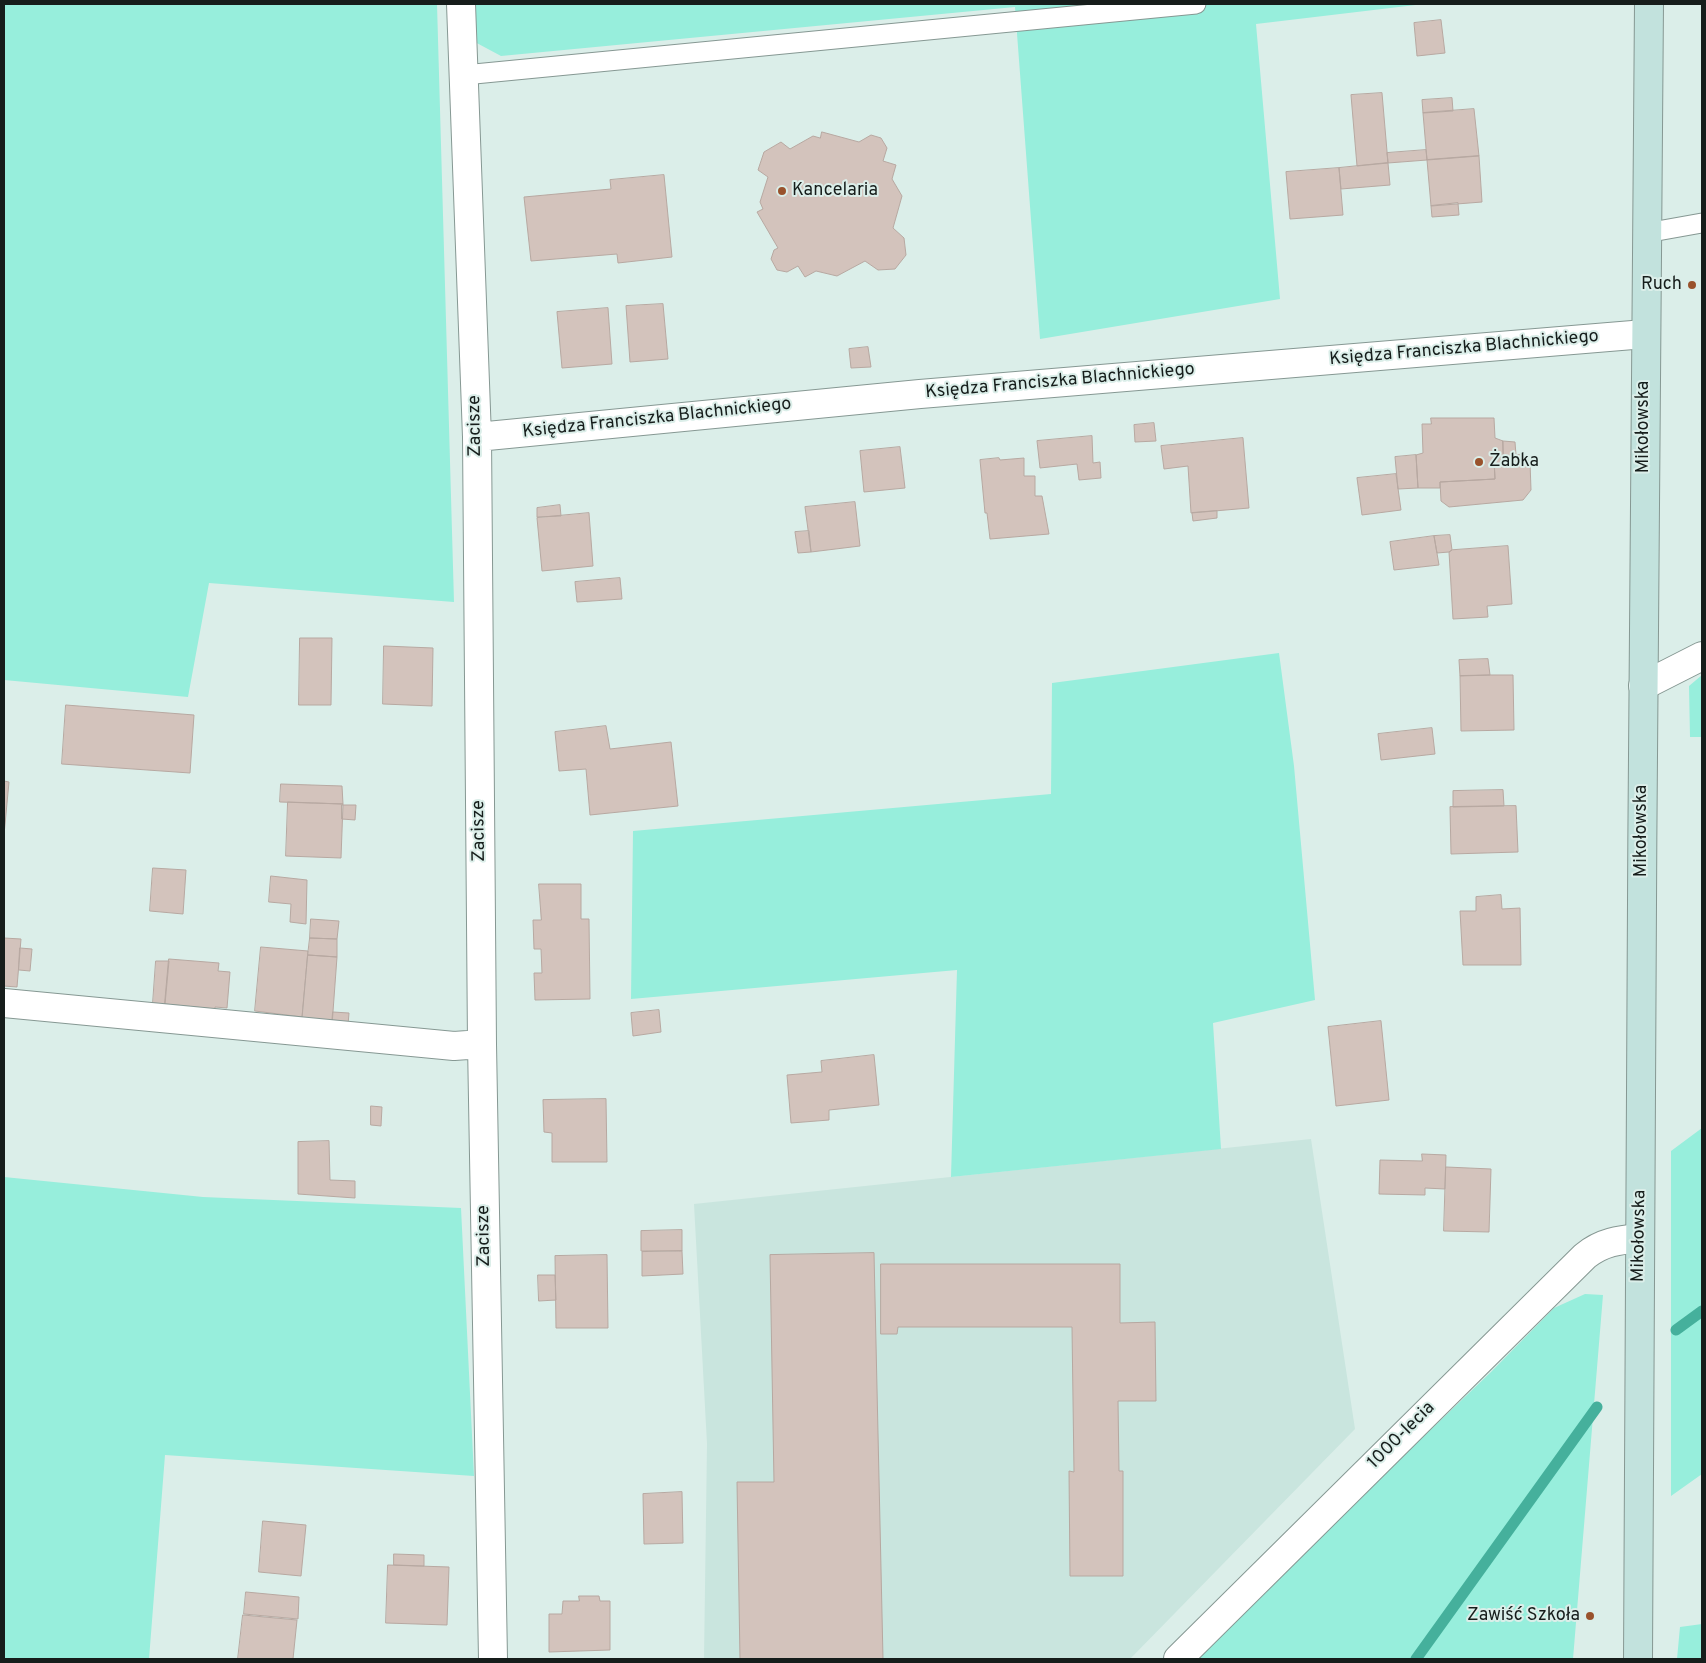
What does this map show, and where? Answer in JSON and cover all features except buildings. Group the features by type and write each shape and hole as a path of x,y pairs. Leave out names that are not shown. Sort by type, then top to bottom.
{"main road":[{"name":"Mikołowska","path":"1638,1659 1643,1005 1642,686 1649,4"}],"street":[{"name":"Zacisze","path":"461,4 476,437 487,1397 494,1659"},
{"name":"Księdza Franciszka Blachnickiego","path":"476,437 930,393 1645,334"},
{"path":"1642,686 1702,656"},
{"path":"4,1003 454,1046 482,1044"},
{"name":"1000-lecia","path":"1178,1659 1585,1256 1594,1249 1616,1240 1640,1238"}],"lane":[{"path":"464,75 1196,4"},
{"path":"1646,233 1702,223"}],"shaded area":[{"path":"1311,1139 1355,1429 1130,1659 704,1659 707,1444 694,1204"}],"green space":[{"path":"4,4 437,4 454,602 209,583 188,697 4,680"},
{"path":"474,4 1424,4 1256,24 1280,299 1040,339 1015,7 501,56 473,41"},
{"path":"1279,653 1294,766 1315,1000 1213,1023 1221,1149 951,1177 957,970 631,999 633,831 1051,794 1052,683"},
{"path":"1702,675 1702,737 1690,737 1689,686"},
{"path":"1702,1128 1702,1474 1671,1496 1671,1151"},
{"path":"4,1177 203,1197 461,1208 474,1476 165,1455 149,1659 4,1659"},
{"path":"1585,1294 1603,1295 1573,1659 1191,1659 1491,1372 1554,1308"},
{"path":"1702,1624 1702,1659 1677,1659 1680,1627"}],"waterway":[{"path":"1676,1330 1702,1311"},
{"path":"1416,1659 1597,1407"}],"place":[{"name":"Kancelaria","path":"782,191"},
{"name":"Ruch","path":"1692,285"},
{"name":"Żabka","path":"1479,462"},
{"name":"Zawiść Szkoła","path":"1590,1616"}]}
